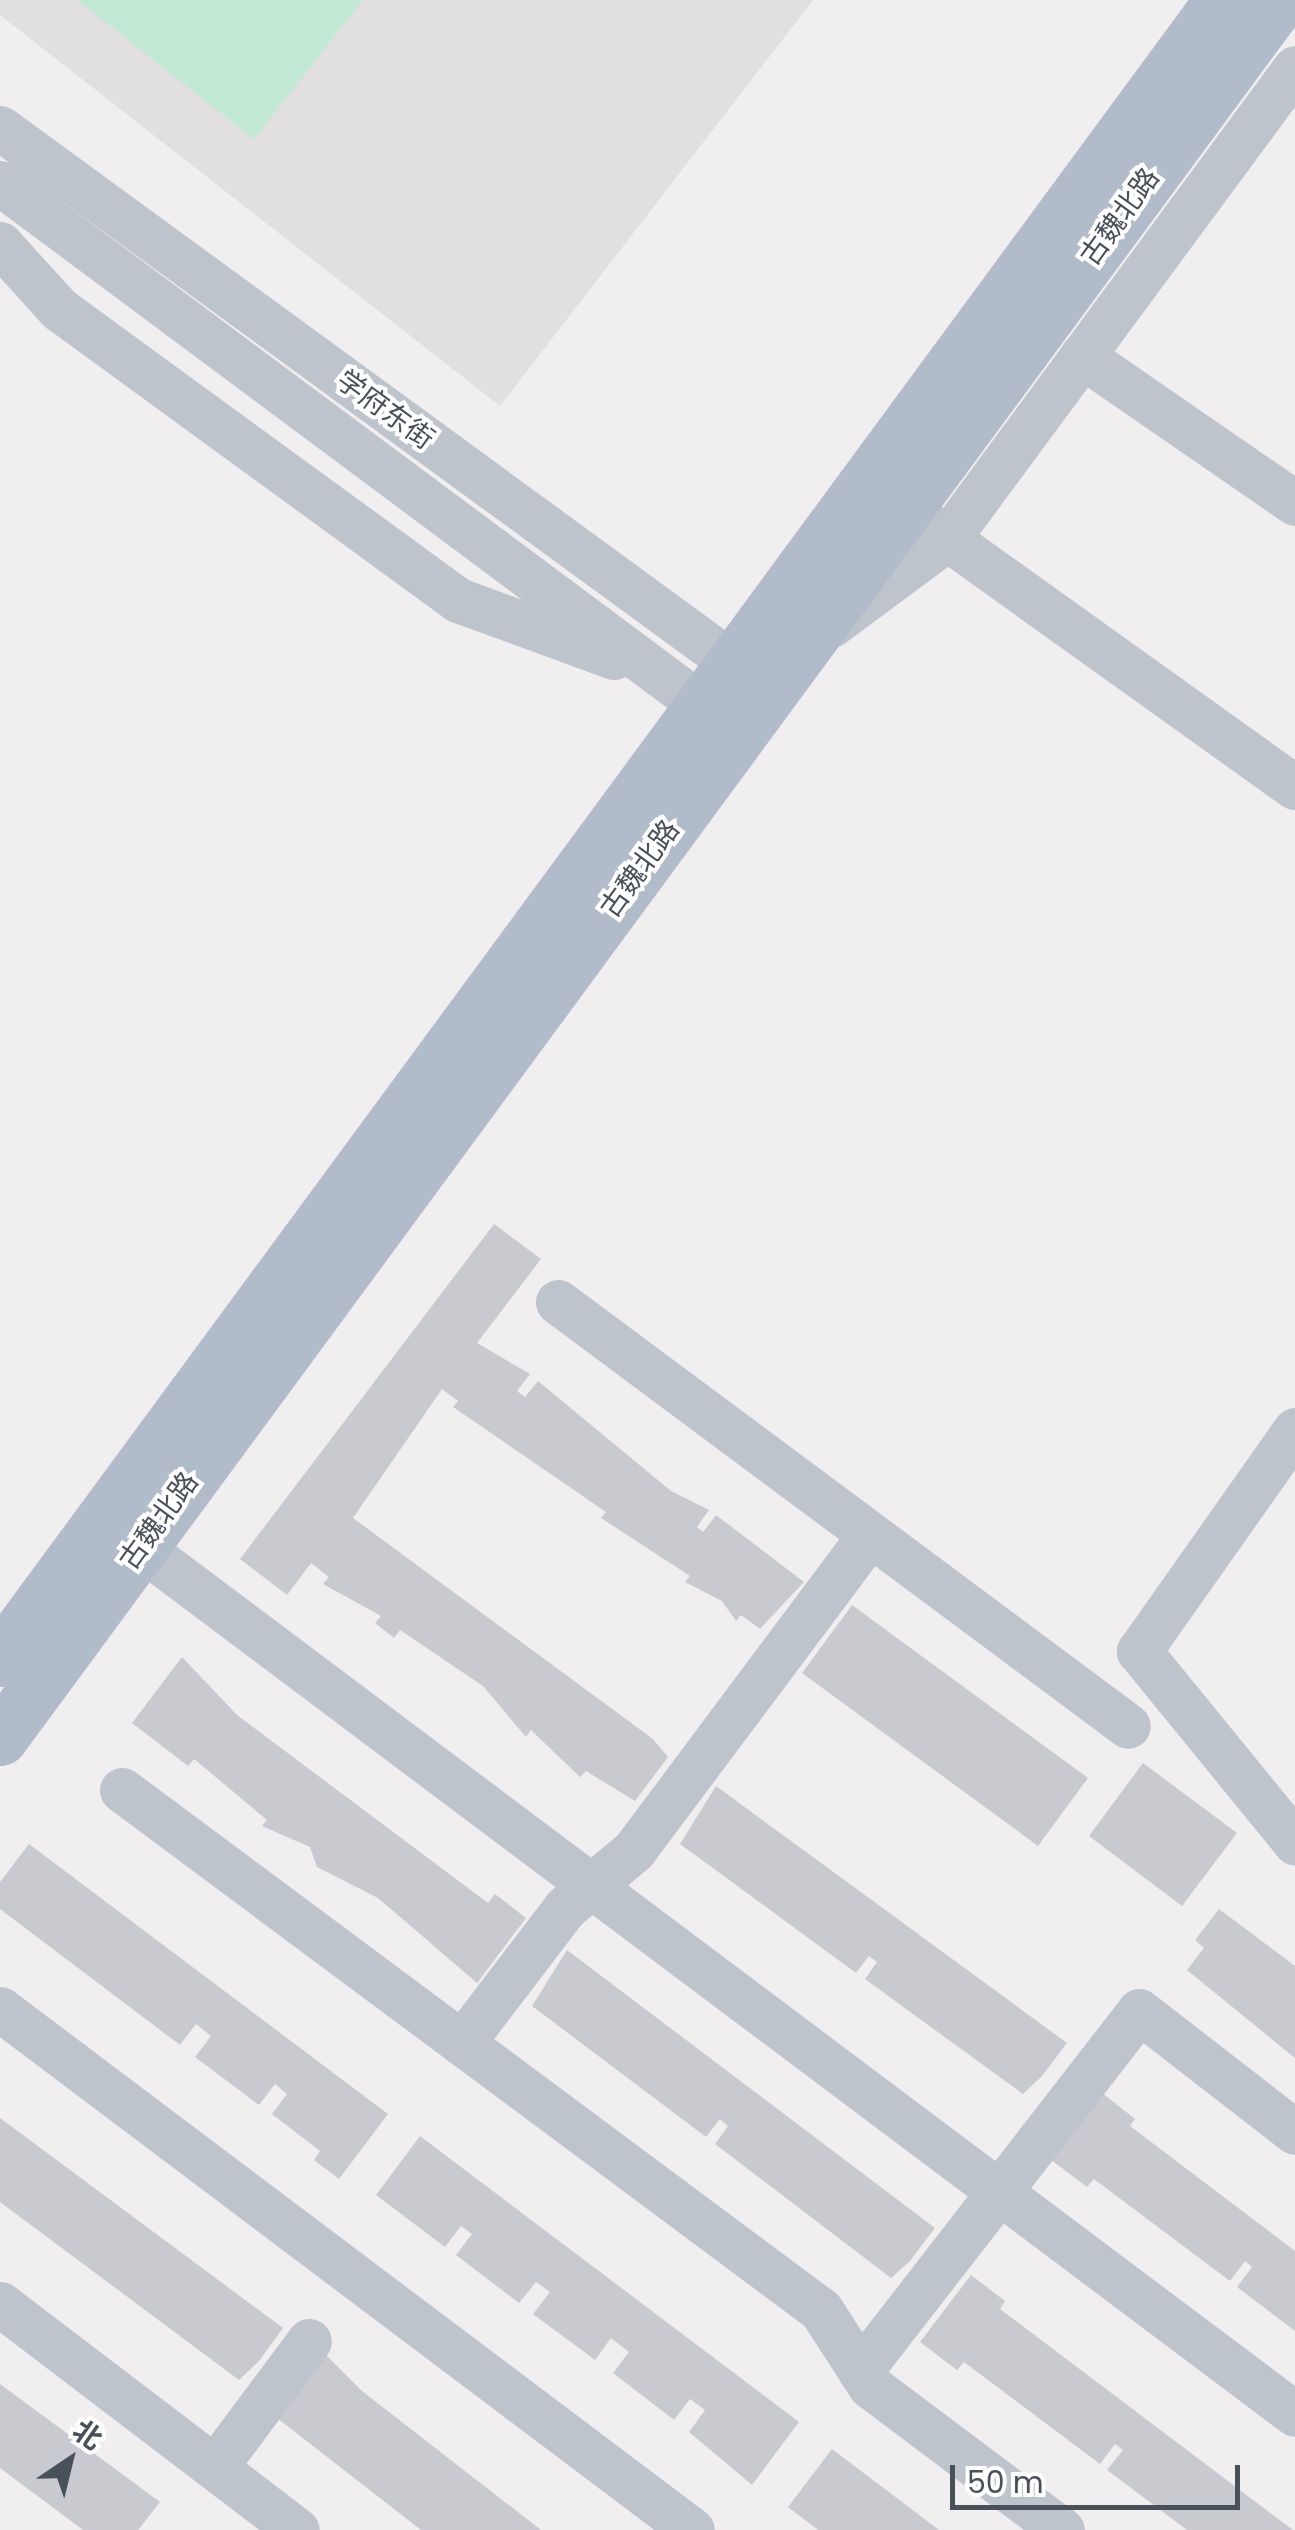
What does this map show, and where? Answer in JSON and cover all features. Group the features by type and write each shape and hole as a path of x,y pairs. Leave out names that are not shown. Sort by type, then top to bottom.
{"main road":[{"name":"古魏北路","path":"0,1738 140,1548 1222,0"},
{"name":"古魏北路","path":"0,1659 736,699 806,644 927,523 1280,0"}],"street":[{"path":"1295,68 1082,356 927,523 1295,787"},
{"name":"学府东街","path":"0,128 736,699"},
{"name":"学府东街","path":"0,182 658,673 736,699"},
{"path":"0,244 60,309 458,600 658,673"},
{"path":"1082,356 1295,503"},
{"path":"558,1302 1128,1726"},
{"path":"1295,1430 1282,1477 1139,1651 1295,1842"},
{"path":"462,2043 592,1886 634,1850 870,1534"},
{"path":"140,1548 1295,2414"},
{"path":"122,1790 821,2310 860,2371 1062,2530"},
{"path":"0,2009 692,2530"},
{"path":"860,2371 1138,2011 1295,2132"},
{"path":"0,2304 298,2530"},
{"path":"215,2467 309,2342"}],"shaded area":[{"path":"0,0 813,0 500,406 0,15"}],"green space":[{"path":"77,0 363,0 254,139"}],"building":[{"path":"494,1224 541,1259 477,1343 530,1374 517,1391 525,1397 538,1381 671,1491 709,1510 697,1527 703,1532 716,1515 804,1582 760,1629 741,1615 736,1621 722,1601 685,1582 690,1576 601,1518 606,1512 453,1407 458,1401 442,1389 353,1518 653,1739 668,1757 635,1801 586,1771 580,1777 531,1730 526,1737 483,1686 400,1630 394,1638 375,1623 381,1616 323,1584 329,1577 311,1563 287,1595 240,1559"},
{"path":"852,1605 1088,1778 1038,1846 802,1673"},
{"path":"182,1657 237,1715 488,1903 495,1894 526,1918 477,1983 378,1898 317,1867 310,1847 262,1826 267,1820 194,1759 188,1766 132,1723"},
{"path":"1143,1763 1237,1833 1182,1906 1089,1836"},
{"path":"716,1786 1067,2043 1042,2076 1023,2094 865,1979 877,1962 869,1956 856,1973 680,1844"},
{"path":"29,1844 388,2114 339,2179 314,2160 320,2151 272,2114 287,2094 275,2084 259,2105 195,2057 211,2036 196,2024 180,2045 0,1909 0,1882"},
{"path":"1219,1909 1295,1966 1295,2058 1187,1970 1204,1948 1195,1940"},
{"path":"567,1950 935,2228 909,2262 891,2278 715,2144 728,2126 720,2119 706,2137 532,2006"},
{"path":"1101,2092 1135,2119 1130,2126 1295,2251 1295,2331 1237,2287 1252,2267 1245,2261 1230,2281 1094,2179 1087,2187 1050,2159"},
{"path":"0,2118 283,2328 259,2361 239,2380 0,2202"},
{"path":"420,2136 799,2422 752,2485 689,2432 705,2410 690,2399 674,2420 613,2373 629,2352 611,2338 595,2360 533,2314 550,2292 536,2282 519,2303 456,2255 472,2234 461,2226 445,2247 376,2195"},
{"path":"971,2275 1005,2301 1000,2309 1293,2530 1187,2530 1107,2470 1123,2450 1115,2444 1100,2464 964,2362 957,2370 920,2342"},
{"path":"326,2355 362,2391 541,2530 421,2530 277,2418"},
{"path":"0,2384 160,2502 138,2530 83,2530 0,2468"},
{"path":"832,2449 939,2530 818,2530 788,2507"}]}
